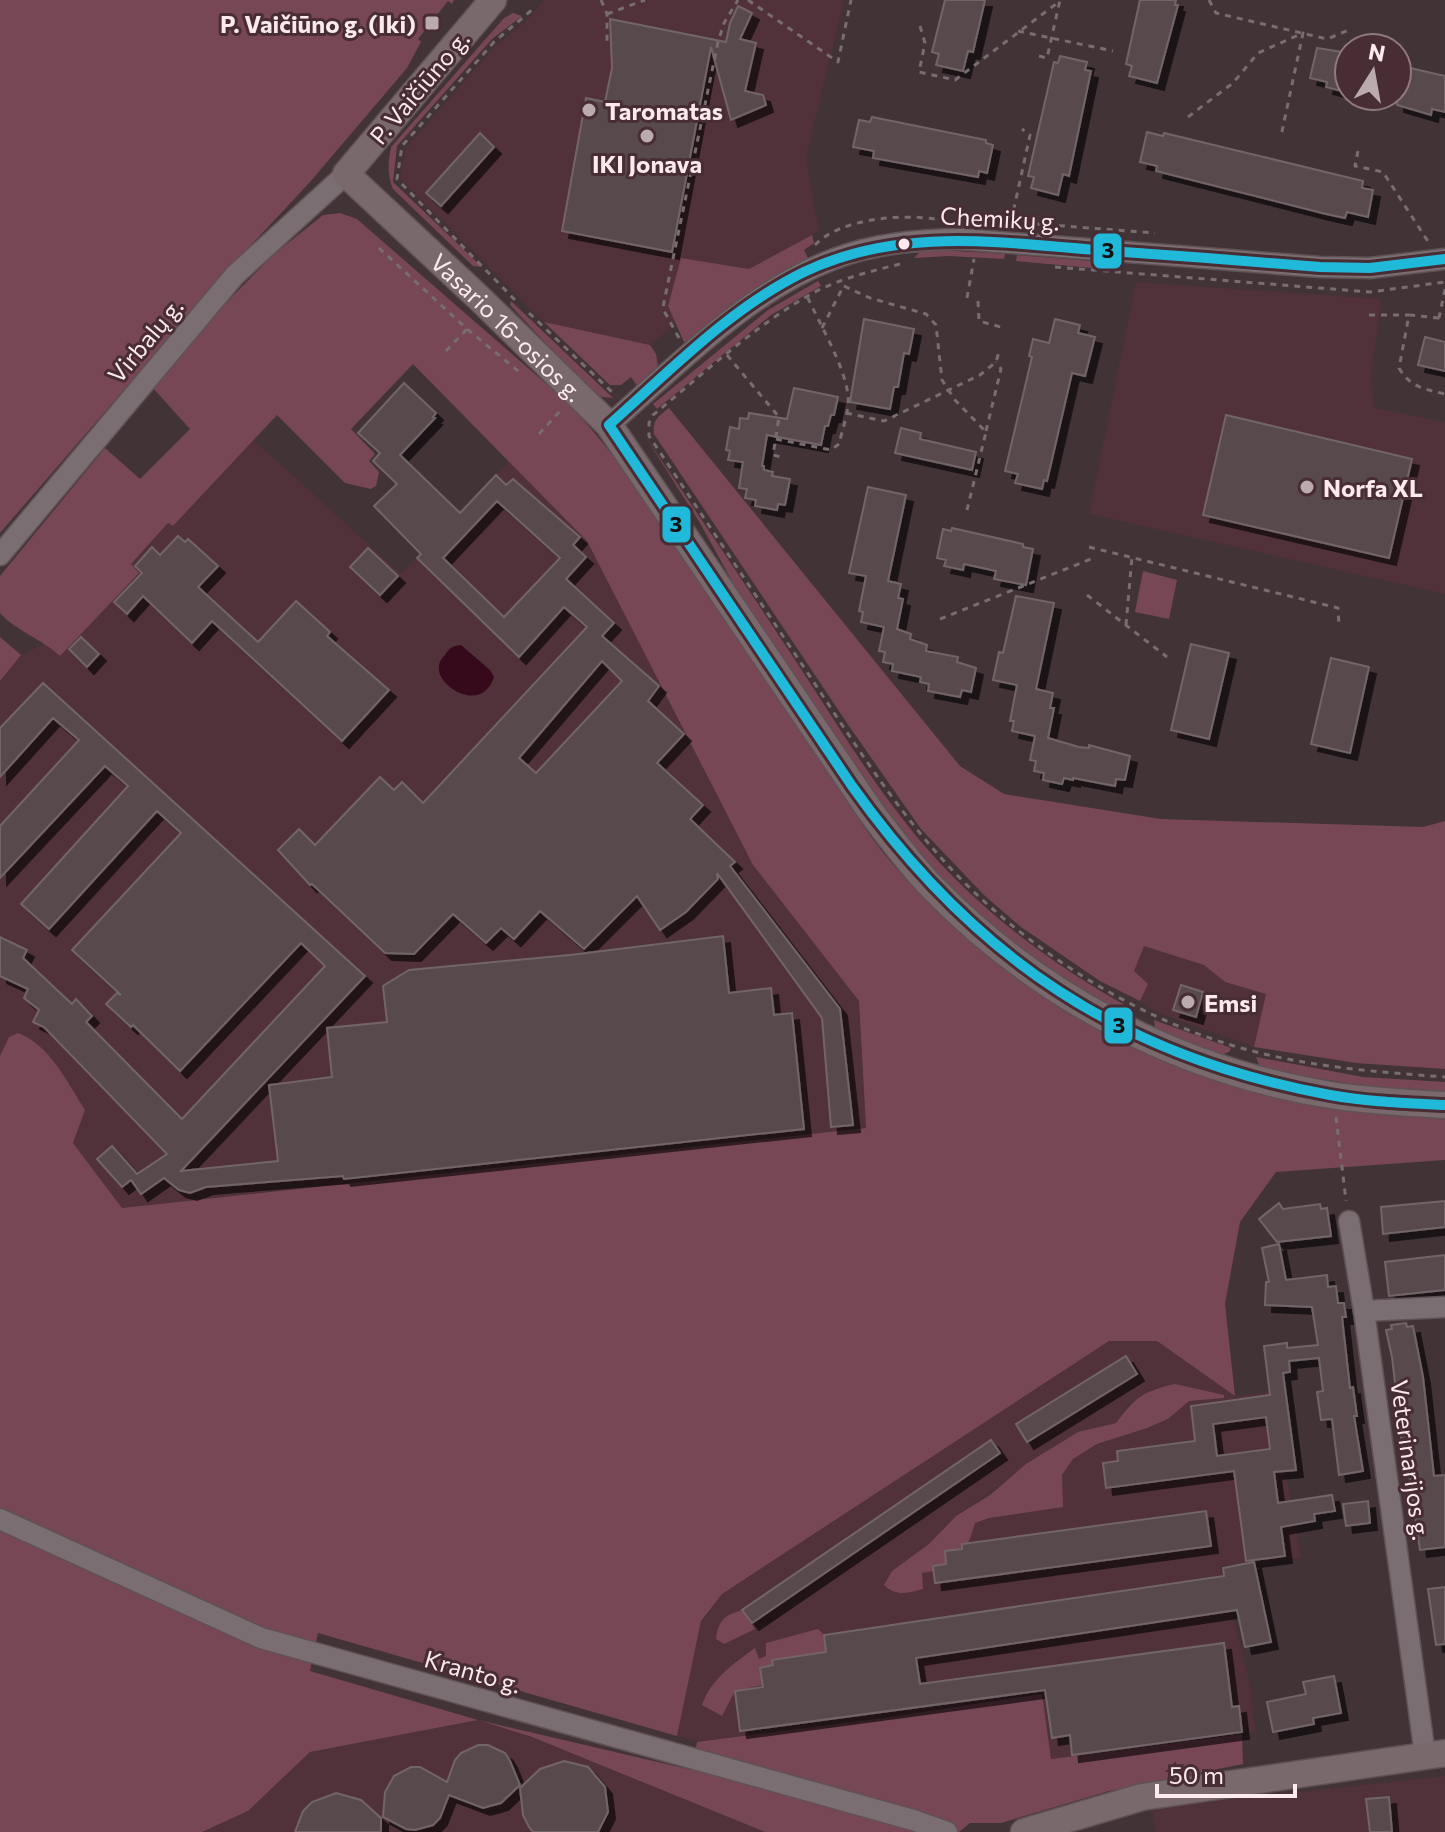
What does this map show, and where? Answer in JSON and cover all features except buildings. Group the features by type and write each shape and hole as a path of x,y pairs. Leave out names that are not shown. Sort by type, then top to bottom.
{"main road":[{"name":"P. Vaičiūno g.","path":"346,174 489,1"},
{"name":"Vasario 16-osios g.","path":"346,174 609,425 871,812 932,887 1001,950 1100,1017 1209,1065 1335,1096 1445,1105"},
{"path":"1024,1832 1142,1797 1435,1754"}],"street":[{"name":"Virbalų g.","path":"0,555 235,275 346,174"},
{"name":"Chemikų g.","path":"609,425 681,361 762,297 818,266 870,248 929,239 961,239 1345,268 1411,265 1441,250"},
{"name":"Veterinarijos g.","path":"1349,1221 1435,1754"},
{"path":"1364,1311 1445,1307"},
{"name":"Kranto g.","path":"0,1519 261,1638 947,1832"}],"path":[{"path":"601,0 607,14 607,43"},
{"path":"607,14 645,0"},
{"path":"680,339 663,309 664,302 718,42 724,23 738,0"},
{"path":"748,0 838,62 851,0"},
{"path":"920,26 925,43 919,72 955,80 1060,0"},
{"path":"1039,56 1047,58 1060,0"},
{"path":"1209,0 1216,13 1327,39 1349,30"},
{"path":"516,301 397,179 402,146 494,42 533,9"},
{"path":"1018,31 1113,51"},
{"path":"1188,117 1233,83 1258,53 1303,33"},
{"path":"1281,136 1303,33"},
{"path":"1022,129 1030,135 1011,222 1163,234"},
{"path":"1358,151 1355,166 1383,172 1429,242 1441,250"},
{"path":"810,250 826,233 878,220 906,215 937,219"},
{"path":"1415,244 1429,242"},
{"path":"379,248 467,329 523,374"},
{"path":"967,298 974,259 986,260"},
{"path":"901,263 807,296 653,415 649,423 649,436 846,729 918,830 970,889 1017,930 1102,987 1172,1022 1243,1049 1358,1071 1445,1077"},
{"path":"1052,267 1370,292 1445,282"},
{"path":"822,328 843,284"},
{"path":"843,284 870,298 926,314 936,325 942,380 948,391 986,432"},
{"path":"1439,318 1445,289"},
{"path":"776,439 831,450 839,444 846,413 849,397 807,296"},
{"path":"978,301 979,321 1004,328"},
{"path":"527,312 614,394 620,389"},
{"path":"1369,315 1445,319"},
{"path":"1409,315 1399,368 1407,381 1445,394"},
{"path":"446,351 467,329"},
{"path":"846,413 884,421 980,375 996,362 999,352"},
{"path":"727,355 779,417 773,455 785,458"},
{"path":"967,510 1001,369 996,362"},
{"path":"539,434 563,410 553,401"},
{"path":"866,425 868,418"},
{"path":"1089,547 1338,608 1339,625"},
{"path":"1126,625 1132,557"},
{"path":"940,619 1091,559"},
{"path":"1087,595 1167,657"},
{"path":"1337,1129 1349,1221"}],"shaded area":[{"path":"0,0 454,0 452,4 448,1 418,39 421,42 407,68 310,182 225,273 0,533"},
{"path":"544,0 844,0 806,158 819,231 749,269 681,259 668,306 676,324 650,345 544,322 400,179 405,149 495,46 526,21"},
{"path":"513,13 522,16 492,39 397,146 393,182 482,267 473,266 393,189 389,174 390,153 391,147 504,18"},
{"path":"340,213 357,219 567,402 585,422 651,508 879,848 917,891 976,947 1042,997 1077,1018 1113,1038 1166,1060 1233,1078 1445,1117 1445,1160 1276,1172 1240,1222 1225,1304 1235,1396 1157,1341 1109,1341 722,1594 701,1621 677,1736 318,1633 310,1671 478,1720 310,1752 248,1811 202,1832 0,1832 0,1056 9,1037 18,1033 29,1038 48,1055 65,1077 85,1110 73,1143 122,1208 866,1128 859,1001 753,865 587,541 413,364 351,429 375,454 369,461 379,472 376,486 371,489 345,483 277,415 173,526 168,523 131,564 139,573 60,656 0,613 0,576 105,448 140,479 190,429 152,387 219,310 273,255 323,215"},
{"path":"812,235 814,243 804,250 808,258 763,283 684,342 668,306 681,258 749,269"},
{"path":"941,250 1005,254 1004,259 914,258 920,252"},
{"path":"1017,255 1104,262 1113,270 1016,261"},
{"path":"818,281 821,286 771,315 657,409 653,404 768,310"},
{"path":"1136,282 1381,299 1371,377 1375,408 1445,422 1445,594 1089,514"},
{"path":"511,301 613,398 595,396 510,305"},
{"path":"544,322 650,345 656,354 658,366 638,387 631,377 621,385 610,385"},
{"path":"669,408 960,766 1004,794 1161,819 1423,827 1445,821 1445,1069 1356,1063 1254,1047 1266,994 1225,982 1204,965 1144,946 1134,971 1148,984 1140,1001 1100,981 1021,927 984,895 921,829 849,726 654,434 657,419"},
{"path":"645,436 870,774 940,864 991,912 1045,955 1134,1010 1122,1014 1116,1012 1020,951 945,885 885,811 733,583 700,523"},
{"path":"254,440 401,574 509,461 587,540 753,865 859,1001 866,1128 122,1208 73,1143 85,1110 9,1037 0,1056 0,681 21,655 46,643 60,655 139,573 131,565 168,523 173,526"},
{"path":"1143,571 1177,580 1169,619 1135,612"},
{"path":"0,637 21,655 0,681"},
{"path":"461,645 494,677 480,694 471,696 452,689 440,674 442,659 450,649"},
{"path":"1144,945 1204,965 1225,982 1267,994 1254,1047 1158,1013 1140,1001 1147,984 1133,972"},
{"path":"1154,1020 1231,1048 1218,1056 1155,1028"},
{"path":"1256,1057 1363,1077 1445,1082 1445,1092 1377,1087 1265,1069"},
{"path":"1109,1341 1157,1341 1235,1396 1282,1390 1295,1471 1286,1474 1301,1558 1220,1566 1248,1675 1256,1731 1051,1759 1041,1694 697,1742 677,1736 701,1621 722,1594","holes":["1223,1398 1189,1401 1168,1419 1097,1444 1073,1459 1062,1475 1061,1488 975,1523 945,1551 933,1566 933,1571 921,1573 923,1589 907,1593 890,1590 892,1571 929,1544 956,1516 1078,1432 1116,1423 1130,1402","755,1649 758,1659 826,1652 772,1660 760,1668 754,1688 735,1691 729,1700 704,1698 736,1661"]},
{"path":"1175,1384 1224,1395 1224,1398 1189,1401 1168,1419 1097,1444 1073,1459 1062,1475 1063,1507 989,1518 975,1523 966,1544 959,1549 945,1551 947,1564 933,1566 934,1571 922,1573 923,1589 898,1593 884,1585 892,1571 929,1544 956,1516 990,1495 1026,1464 1078,1432 1116,1423 1141,1396"},
{"path":"742,1610 755,1629 724,1644 716,1639 723,1619"},
{"path":"818,1629 824,1635 826,1652 773,1660 773,1665 760,1668 762,1685 735,1691 722,1716 702,1705 717,1680 755,1648 759,1659 766,1656 766,1643"},
{"path":"1042,1694 1051,1759 1242,1734 1243,1764 1109,1791 1001,1823 970,1823 959,1832 765,1832 532,1737 478,1720 692,1770 697,1742"},
{"path":"478,1720 532,1737 765,1832 202,1832 248,1811 310,1752"},
{"path":"1445,1776 1445,1832 1155,1832 1152,1808"}],"transit line":[{"name":"3","path":"1445,259 1370,268 984,242 911,243 875,248 804,272 751,304 702,342 609,425 852,786 899,847 949,902 1002,949 1058,991 1119,1026 1184,1055 1254,1078 1330,1095 1445,1105"}],"place":[{"name":"P. Vaičiūno g. (Iki)","path":"432,23"},
{"name":"Taromatas","path":"589,110"},
{"name":"IKI Jonava","path":"647,136"},
{"name":"Norfa XL","path":"1307,487"},
{"name":"Emsi","path":"1188,1002"}]}
